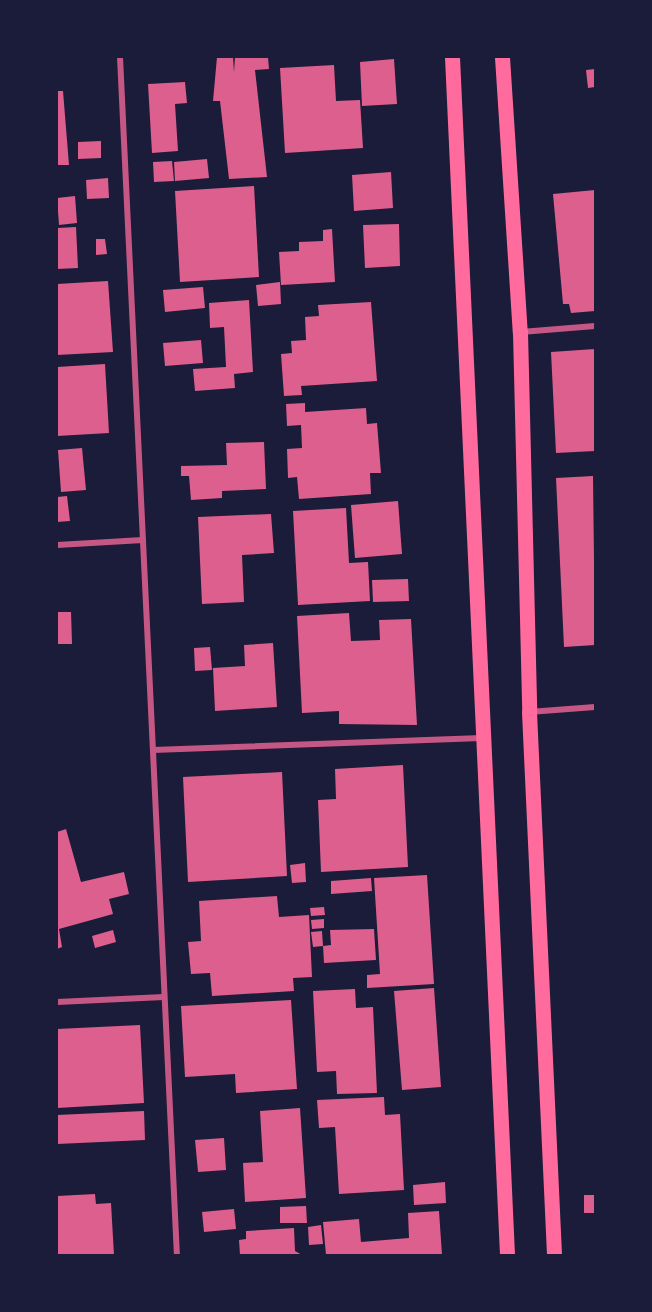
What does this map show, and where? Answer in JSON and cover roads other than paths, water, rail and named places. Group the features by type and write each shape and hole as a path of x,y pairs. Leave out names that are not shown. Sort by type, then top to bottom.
{"main road":[{"path":"452,57 507,1255"},
{"path":"502,57 520,332 529,712 554,1255"}],"street":[{"path":"120,57 177,1255"},
{"path":"520,332 595,326"},
{"path":"57,544 143,540"},
{"path":"529,712 595,707"},
{"path":"153,750 484,738"},
{"path":"57,1002 164,997"}]}
